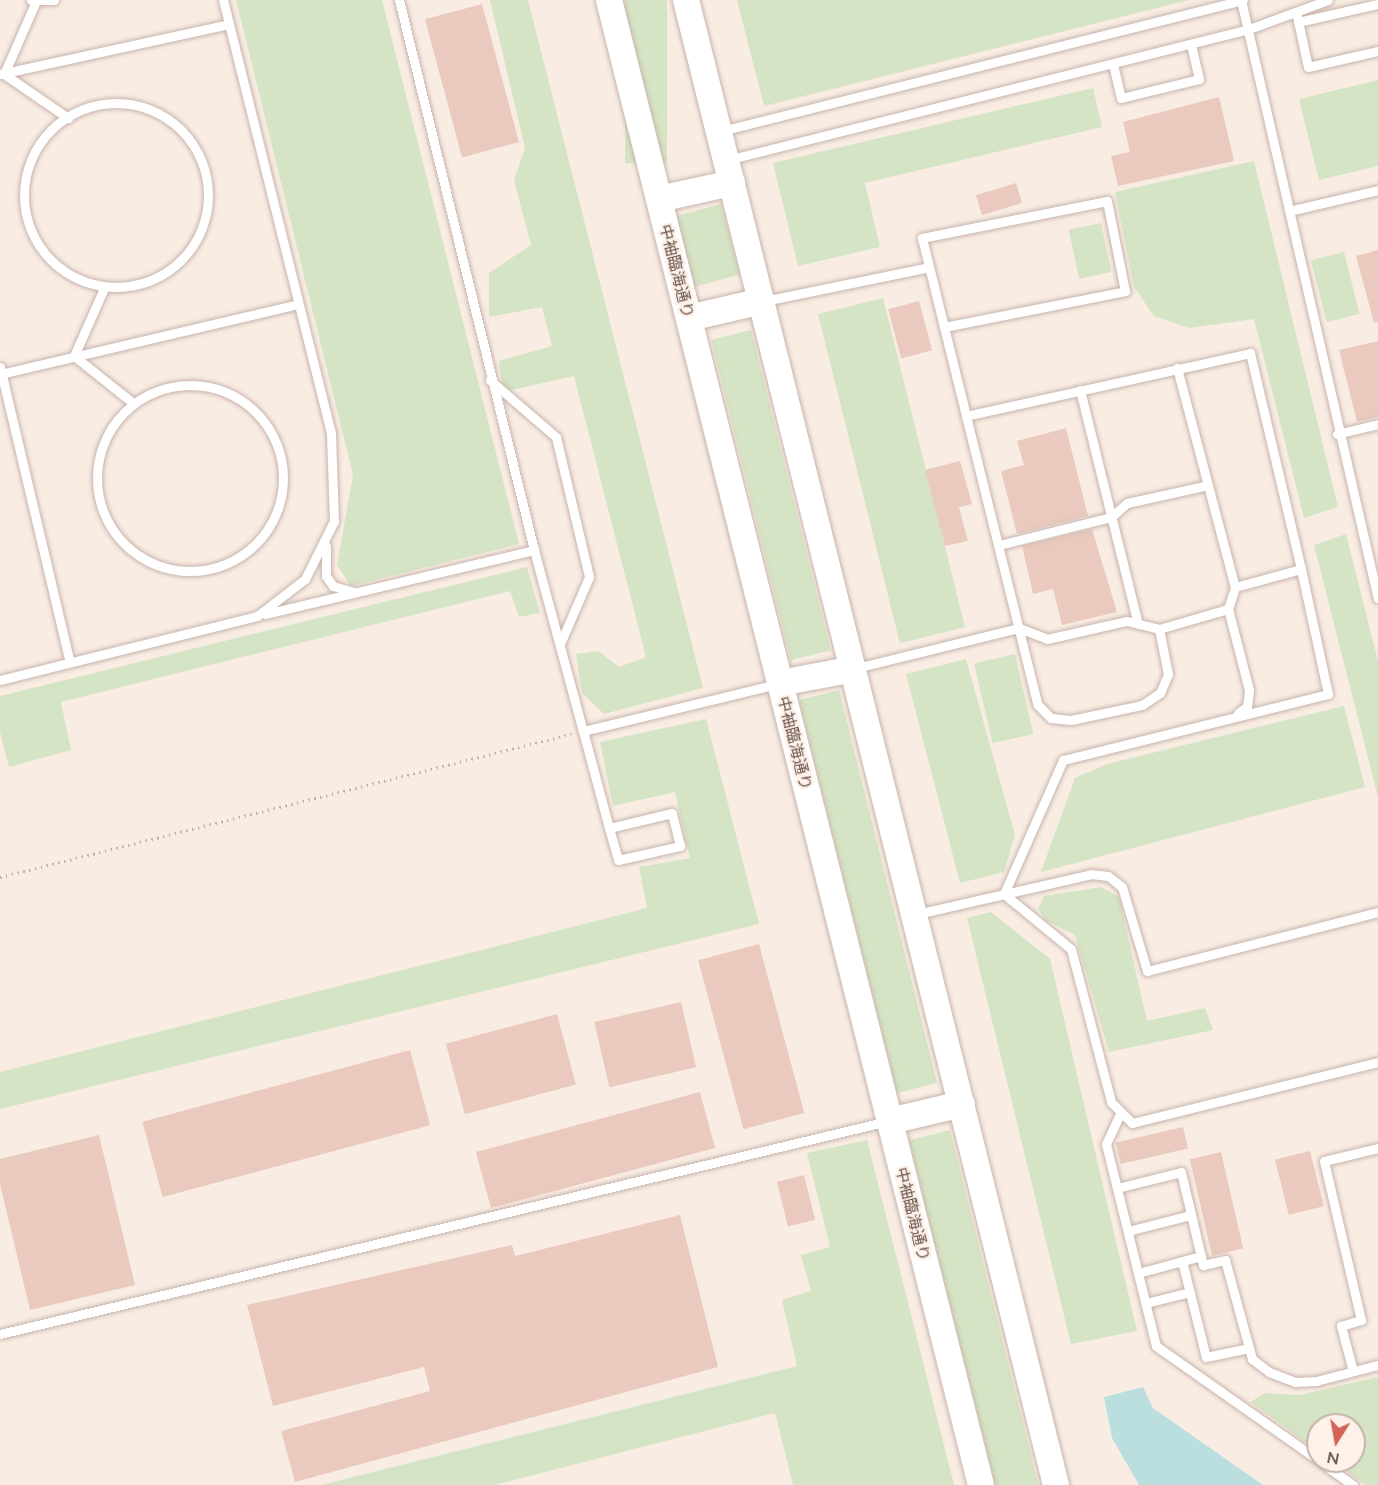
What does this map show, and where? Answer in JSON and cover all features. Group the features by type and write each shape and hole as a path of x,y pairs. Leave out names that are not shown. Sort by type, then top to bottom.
{"street":[{"name":"中袖臨海通り","path":"609,0 981,1485"},
{"path":"686,0 1056,1485"},
{"path":"659,199 729,172"},
{"path":"689,318 762,302"},
{"path":"780,683 854,669"},
{"path":"890,1120 962,1104"}],"lane":[{"path":"2,74 33,1 54,0"},
{"path":"223,0 331,433 337,490 326,543 326,576 333,586 362,592"},
{"path":"399,0 490,380 534,550 560,644 609,828 618,860 680,846 672,813 609,828"},
{"path":"719,131 1242,0 1337,434 1378,600"},
{"path":"729,172 1113,64 1249,29 1328,0"},
{"path":"1298,22 1378,4"},
{"path":"1296,12 1308,67 1378,51"},
{"path":"2,74 229,24"},
{"path":"1113,64 1121,98 1199,79 1191,44"},
{"path":"2,74 68,118"},
{"path":"120,102 145,106 174,121 201,154 210,185 209,212 196,244 162,277 120,288 87,284 52,263 28,226 25,171 49,130 68,118 88,106 120,102"},
{"path":"1289,211 1378,190"},
{"path":"944,327 1125,291 1107,201 922,238 929,267 966,416 999,545 1038,705 1051,718 1071,720 1142,705 1160,693 1168,674 1159,628"},
{"path":"762,302 929,267"},
{"path":"74,357 105,286"},
{"path":"70,662 1,372 74,357 298,303"},
{"path":"966,416 1250,353 1302,569 1328,694 1238,713 1063,760 1004,894"},
{"path":"74,357 133,403"},
{"path":"1177,368 1235,587 1228,609 1250,690 1247,706 1238,713"},
{"path":"490,380 556,437 590,577 560,644"},
{"path":"194,384 226,391 261,415 278,443 285,475 270,528 248,552 204,571 172,570 139,557 115,534 100,507 97,462 108,432 133,403 162,388 194,384"},
{"path":"1080,390 1138,624"},
{"path":"1337,434 1378,424"},
{"path":"999,545 1111,517 1127,503 1208,485"},
{"path":"257,616 305,579 326,543"},
{"path":"0,680 534,550"},
{"path":"1235,587 1302,569"},
{"path":"854,669 1019,628 1047,639 1138,624 1159,628 1228,609"},
{"path":"583,731 780,683"},
{"path":"915,915 1091,874 1108,876 1122,887 1147,971 1378,912"},
{"path":"1004,894 1071,949 1119,1116 1106,1143 1156,1346 1306,1452"},
{"path":"1119,1116 1145,1124 1378,1062"},
{"path":"0,1334 890,1120"},
{"path":"1353,1371 1341,1326 1361,1320 1324,1161 1378,1148"},
{"path":"1117,1188 1181,1172 1203,1265 1225,1260 1252,1359 1269,1372 1295,1382 1378,1365"},
{"path":"1128,1231 1191,1215"},
{"path":"1138,1273 1201,1256"},
{"path":"1182,1261 1206,1357 1249,1348"},
{"path":"1146,1303 1190,1292"},
{"path":"1336,1473 1353,1485"}],"path":[{"path":"0,877 583,731"}],"green space":[{"path":"236,0 382,0 519,544 351,586 337,565 353,475"},
{"path":"490,0 528,0 703,688 604,714 582,693 576,654 598,651 619,667 646,657 574,376 503,392 499,361 552,346 542,307 489,317 489,273 531,245 514,180 525,148"},
{"path":"625,0 667,0 667,163 625,163"},
{"path":"737,0 1189,0 764,106"},
{"path":"1378,80 1378,166 1319,180 1299,99"},
{"path":"1093,88 1102,127 865,183 880,247 798,266 773,163"},
{"path":"1254,161 1338,507 1304,518 1254,319 1189,328 1154,316 1134,287 1115,192"},
{"path":"721,204 740,275 694,287 676,216"},
{"path":"1101,223 1111,272 1079,279 1069,230"},
{"path":"1344,252 1359,314 1326,322 1311,260"},
{"path":"883,298 965,627 900,643 818,314"},
{"path":"751,330 831,650 791,660 711,340"},
{"path":"1346,534 1378,661 1378,797 1314,545"},
{"path":"527,567 540,613 519,617 510,591 61,702 71,750 9,767 0,732 0,696"},
{"path":"1015,654 1033,734 993,743 974,663"},
{"path":"966,659 1015,835 1004,872 960,883 906,674"},
{"path":"839,690 937,1083 897,1093 799,700"},
{"path":"1344,706 1365,787 1041,872 1075,778 1107,764"},
{"path":"706,719 759,924 0,1109 0,1072 647,908 639,867 690,858 675,792 613,806 600,742"},
{"path":"1101,887 1119,897 1147,1021 1205,1008 1213,1030 1109,1052 1075,935 1047,921 1038,909 1044,896"},
{"path":"991,912 1050,959 1137,1331 1071,1344 967,918"},
{"path":"950,1130 1039,1485 995,1485 909,1140"},
{"path":"867,1140 954,1485 793,1485 775,1413 494,1485 321,1485 797,1366 782,1300 811,1291 801,1255 830,1247 807,1153"},
{"path":"1378,1377 1378,1485 1366,1485 1349,1473 1366,1473 1366,1413 1306,1413 1306,1442 1250,1402 1265,1393 1300,1395"}],"water":[{"path":"1143,1387 1153,1408 1263,1485 1139,1485 1112,1438 1104,1397"}],"building":[{"path":"482,4 519,142 462,157 425,19"},
{"path":"1219,97 1234,161 1118,186 1111,156 1130,152 1123,122"},
{"path":"1016,183 1022,203 982,215 976,195"},
{"path":"1378,250 1378,322 1374,323 1356,256"},
{"path":"919,301 932,350 901,359 888,309"},
{"path":"1378,341 1378,417 1357,422 1339,350"},
{"path":"1066,428 1088,516 1017,534 1001,471 1024,465 1017,441"},
{"path":"960,461 972,504 959,507 968,541 945,546 925,470"},
{"path":"1092,529 1117,612 1062,625 1053,589 1033,594 1022,546"},
{"path":"759,944 804,1113 743,1129 698,960"},
{"path":"681,1002 696,1067 609,1087 594,1022"},
{"path":"557,1014 576,1085 465,1114 446,1044"},
{"path":"410,1050 430,1125 163,1197 142,1122"},
{"path":"700,1092 715,1148 491,1208 476,1152"},
{"path":"1183,1127 1188,1148 1121,1164 1116,1143"},
{"path":"99,1135 135,1285 30,1310 0,1184 0,1159"},
{"path":"1310,1151 1324,1206 1289,1215 1275,1160"},
{"path":"1221,1152 1243,1248 1212,1256 1190,1159"},
{"path":"804,1175 815,1220 788,1226 777,1182"},
{"path":"680,1215 718,1367 295,1482 281,1431 430,1391 424,1367 273,1406 247,1305 512,1245 515,1256"}]}
